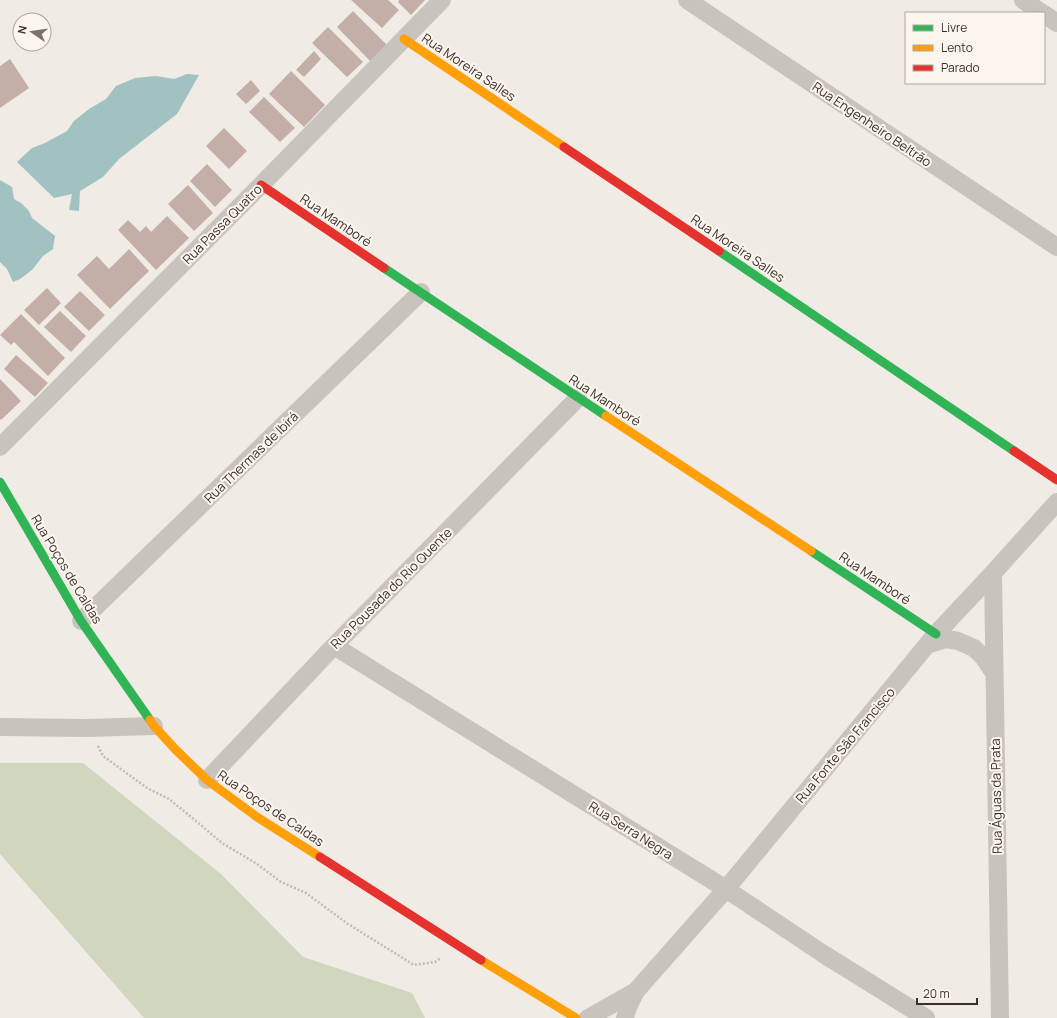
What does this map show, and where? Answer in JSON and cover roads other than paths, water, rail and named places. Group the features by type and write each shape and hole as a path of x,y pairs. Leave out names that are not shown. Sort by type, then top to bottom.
{"street":[{"name":"Rua Passa Quatro","path":"0,447 261,185 442,0"},
{"name":"Rua Engenheiro Beltrão","path":"687,0 1057,247"},
{"path":"1023,0 1040,12"},
{"path":"1045,15 1057,23"},
{"name":"Rua Moreira Salles","path":"404,39 1057,480"},
{"name":"Rua Mamboré","path":"261,185 667,456 931,640"},
{"name":"Rua Thermas de Ibirá","path":"81,621 421,292"},
{"name":"Rua Pousada do Rio Quente","path":"207,780 334,646 578,398"},
{"name":"Rua Poços de Caldas","path":"0,482 81,621 154,726 207,780 257,817 572,1016"},
{"name":"Rua Fonte São Francisco","path":"625,1018 628,1007 636,991 726,888 931,640 1057,502"},
{"name":"Rua Águas da Prata","path":"993,573 1000,1018"},
{"path":"931,640 946,639 958,641 974,648 984,658 994,673"},
{"name":"Rua Serra Negra","path":"334,646 726,888 824,955 926,1018"},
{"path":"0,727 87,728 154,726"},
{"name":"Rua Fonte São Francisco","path":"588,1018 636,991"}],"water":[{"path":"187,74 199,75 177,114 119,159 103,177 80,191 79,211 69,210 72,194 54,198 17,162 32,148 67,131 74,121 89,109 106,99 116,86 135,78 156,76 174,79"},
{"path":"0,180 12,187 14,199 21,203 29,211 32,218 55,236 53,249 43,256 32,270 20,279 13,282 7,269 0,262"}]}
